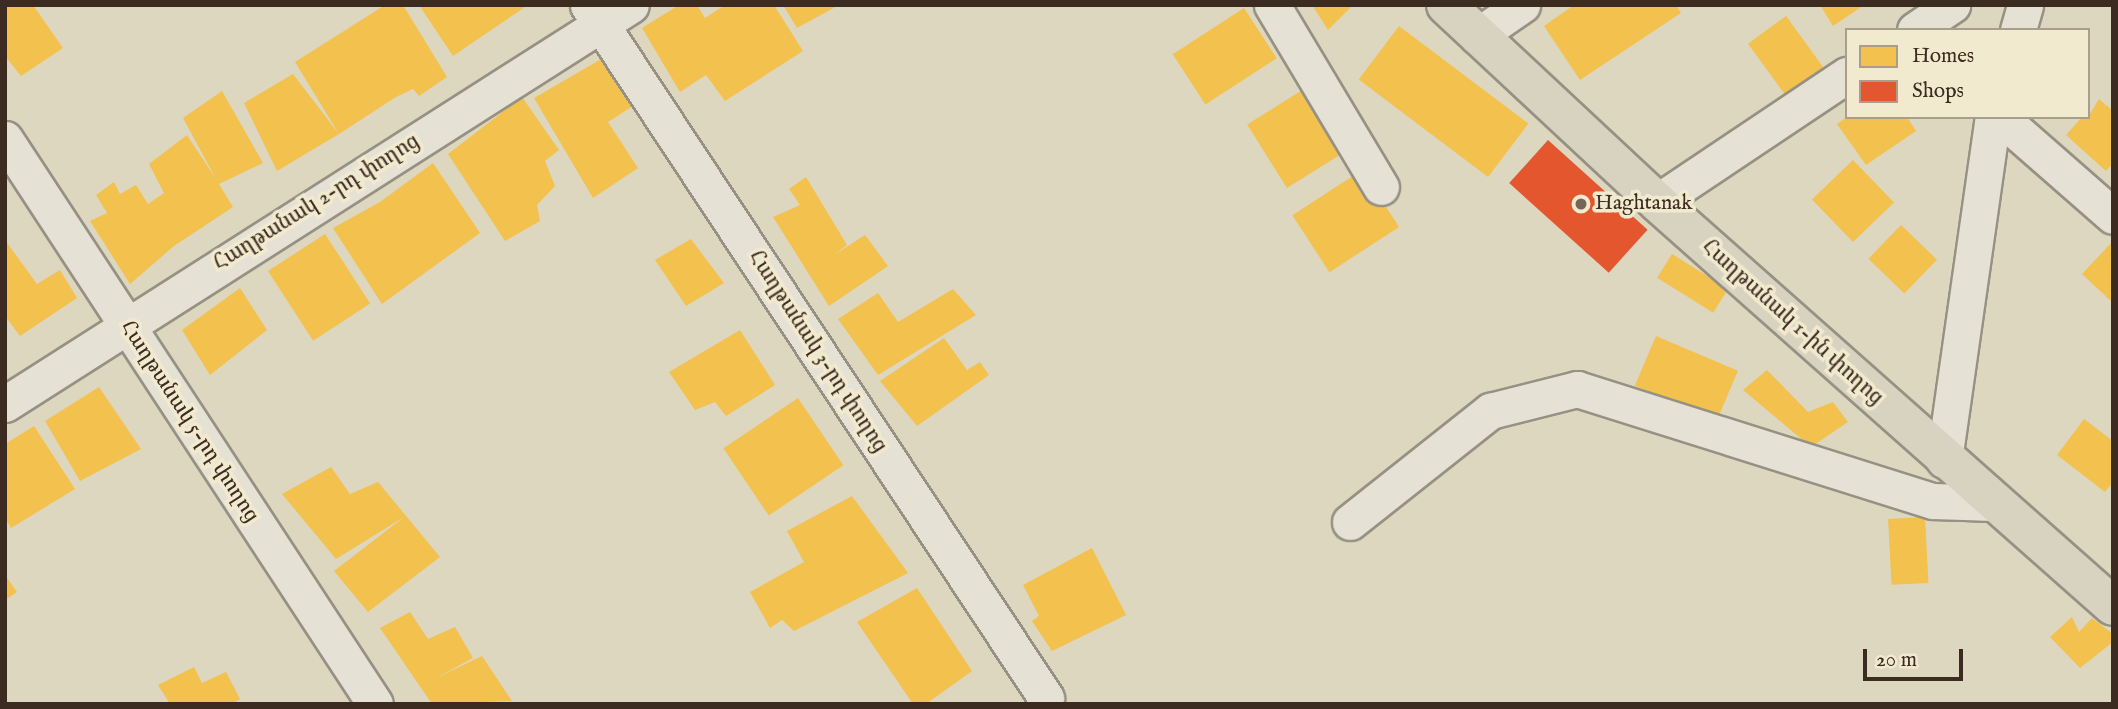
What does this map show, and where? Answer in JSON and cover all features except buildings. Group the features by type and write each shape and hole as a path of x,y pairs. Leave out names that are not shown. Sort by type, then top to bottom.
{"main road":[{"name":"Հաղթանակ 1-ին փողոց","path":"1446,5 1657,202 1944,460 2113,606"}],"street":[{"name":"Հաղթանակ 2-րդ փողոց","path":"5,404 594,15 631,5"},
{"path":"1272,5 1381,187"},
{"path":"1477,36 1522,5"},
{"path":"1918,28 1952,5"},
{"path":"2019,28 2025,5"},
{"name":"Հաղթանակ 3-րդ փողոց","path":"594,15 1046,698"},
{"path":"1657,202 1845,76"},
{"path":"1944,460 1993,119"},
{"path":"2002,119 2113,216"},
{"name":"Հաղթանակ 5-րդ փողոց","path":"5,139 375,704"},
{"path":"1350,522 1490,411 1577,388 1933,501 1994,503"}],"place":[{"name":"Haghtanak","path":"1581,204"}]}
